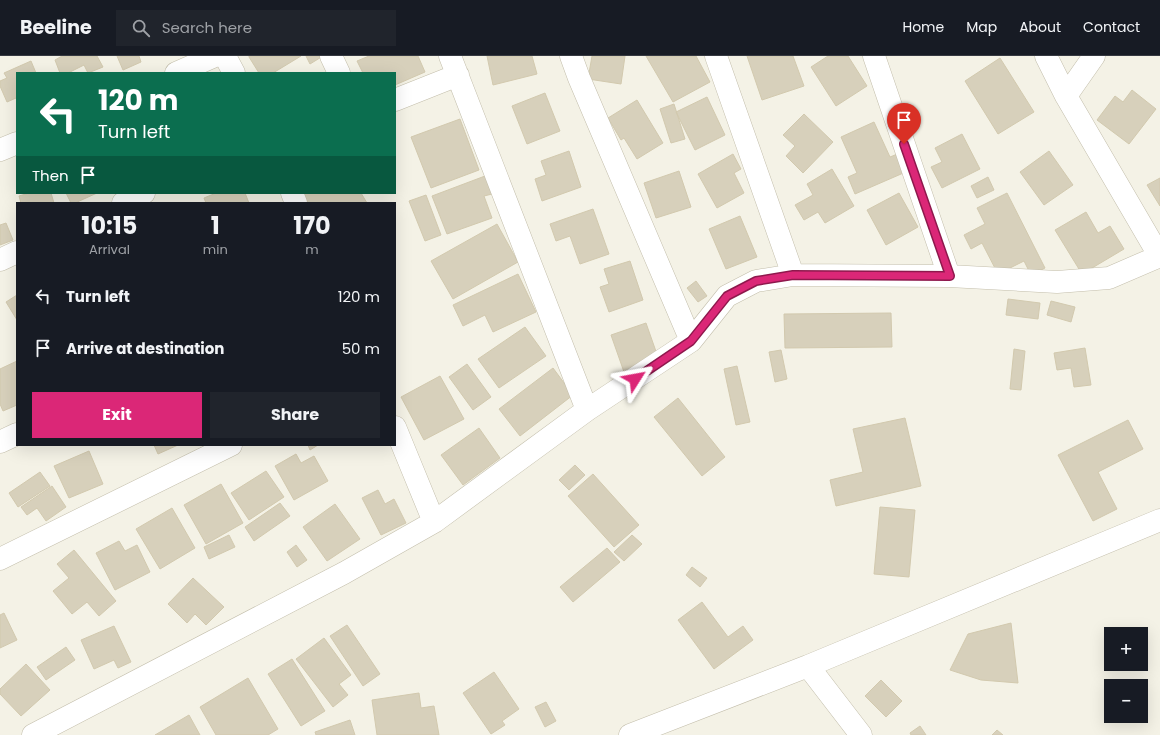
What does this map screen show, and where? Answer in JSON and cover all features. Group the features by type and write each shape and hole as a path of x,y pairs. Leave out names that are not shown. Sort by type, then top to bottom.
{"street":[{"path":"178,72 215,56"},
{"path":"225,56 233,72"},
{"path":"330,56 339,72"},
{"path":"571,56 691,341"},
{"path":"716,56 793,275"},
{"path":"874,56 950,276"},
{"path":"33,735 344,573 434,522 587,410 691,341 727,296 756,281 793,275 950,276 1057,282 1109,278 1160,256 1066,96 1046,56"},
{"path":"1066,96 1094,56"},
{"path":"396,99 454,66 587,410"},
{"path":"0,150 16,143"},
{"path":"125,202 142,194"},
{"path":"0,260 16,252"},
{"path":"396,429 434,522"},
{"path":"0,442 16,434"},
{"path":"0,559 229,446"},
{"path":"630,735 808,666 1160,520"},
{"path":"808,666 861,735"}],"building":[{"path":"62,56 97,56 103,67 88,72 84,65 70,72 60,72 55,60"},
{"path":"117,56 139,56 141,62 123,70"},
{"path":"301,56 275,72 258,72 249,57"},
{"path":"306,56 323,56 310,64"},
{"path":"369,56 418,56 425,72 396,85 396,72 362,72 357,61"},
{"path":"487,56 532,56 537,74 493,85"},
{"path":"592,56 625,56 621,84 588,79"},
{"path":"646,56 696,56 710,82 673,102"},
{"path":"747,56 793,56 804,86 762,100"},
{"path":"828,56 848,56 867,86 836,106 811,67"},
{"path":"1000,58 1034,112 998,134 965,81"},
{"path":"31,61 36,72 16,72 16,98 7,102 0,86 0,81 7,78 4,73"},
{"path":"1132,90 1156,109 1129,144 1097,120 1115,96 1123,102"},
{"path":"545,93 560,131 527,144 512,106"},
{"path":"707,97 725,135 695,150 676,112"},
{"path":"637,100 663,143 637,159 624,138 621,140 608,118"},
{"path":"674,104 685,139 671,143 660,109"},
{"path":"804,114 833,142 803,173 786,156 795,146 783,135"},
{"path":"460,119 479,170 431,188 411,137"},
{"path":"874,122 890,157 900,153 908,171 855,194 848,177 857,173 841,137"},
{"path":"962,134 980,169 942,188 931,167 942,162 935,148"},
{"path":"569,151 581,187 542,201 535,179 546,175 541,161"},
{"path":"1049,151 1073,185 1044,205 1020,172"},
{"path":"733,154 741,169 734,173 744,193 717,208 698,174"},
{"path":"832,169 854,206 825,223 818,212 804,220 795,205 813,195 807,184"},
{"path":"679,171 691,207 656,218 644,183"},
{"path":"485,176 492,194 484,196 492,218 447,234 432,196"},
{"path":"988,177 994,190 977,198 971,186"},
{"path":"1160,178 1160,206 1147,185"},
{"path":"899,193 918,227 886,245 867,210"},
{"path":"1007,193 1045,268 1031,275 1024,261 998,274 982,243 971,249 964,235 985,224 977,208"},
{"path":"26,194 51,194 54,202 21,202 19,196"},
{"path":"66,194 95,194 77,202 70,202"},
{"path":"214,194 245,194 249,202 206,202 204,198"},
{"path":"302,194 362,194 366,202 306,202"},
{"path":"426,195 441,235 425,241 409,201"},
{"path":"593,209 609,254 580,264 570,236 556,241 550,224"},
{"path":"1086,212 1098,233 1110,226 1124,249 1082,274 1055,230"},
{"path":"740,216 757,257 726,269 709,229"},
{"path":"6,223 13,240 0,245 0,225"},
{"path":"497,224 518,262 453,299 431,261"},
{"path":"630,261 643,300 609,312 600,287 609,284 604,269"},
{"path":"518,274 536,312 493,332 485,315 463,326 453,305"},
{"path":"696,281 707,296 698,302 687,288"},
{"path":"16,296 16,318 6,302"},
{"path":"1008,299 1040,303 1038,319 1006,315"},
{"path":"1051,301 1075,307 1071,322 1047,315"},
{"path":"891,313 892,347 785,348 784,314"},
{"path":"646,323 659,360 624,372 611,335"},
{"path":"525,327 546,356 499,388 478,359"},
{"path":"1085,348 1091,385 1074,387 1071,368 1057,370 1054,353"},
{"path":"1014,349 1025,351 1021,390 1010,389"},
{"path":"781,350 787,379 775,382 769,352"},
{"path":"16,361 16,405 3,411 0,404 0,369"},
{"path":"467,364 491,397 473,410 449,377"},
{"path":"737,366 750,422 736,425 724,369"},
{"path":"553,368 573,395 520,436 499,409"},
{"path":"440,376 464,419 424,440 401,397"},
{"path":"678,398 725,457 702,476 654,417"},
{"path":"905,418 921,486 836,506 830,480 863,472 853,429"},
{"path":"1128,420 1143,449 1098,472 1117,509 1093,521 1058,455"},
{"path":"479,428 500,458 463,485 441,455"},
{"path":"154,446 176,446 158,454"},
{"path":"308,446 316,446 310,450"},
{"path":"89,451 103,484 69,498 54,466"},
{"path":"296,454 301,463 314,456 328,481 294,500 275,466"},
{"path":"575,465 585,475 569,490 559,480"},
{"path":"266,471 284,497 249,520 231,493"},
{"path":"40,472 50,486 18,507 9,493"},
{"path":"593,474 639,525 614,547 568,496"},
{"path":"221,484 243,523 206,544 184,505"},
{"path":"52,486 66,507 46,521 37,508 27,515 21,507"},
{"path":"378,490 385,504 394,499 406,523 381,535 362,498"},
{"path":"280,503 290,516 254,541 245,527"},
{"path":"335,504 360,539 327,561 303,527"},
{"path":"880,507 915,510 909,577 874,574"},
{"path":"172,508 195,548 160,569 136,529"},
{"path":"229,535 235,547 209,559 204,547"},
{"path":"632,535 642,544 624,561 614,552"},
{"path":"119,541 125,551 137,545 150,572 115,590 96,553"},
{"path":"296,545 307,560 297,567 287,552"},
{"path":"607,548 620,562 573,602 560,587"},
{"path":"74,550 116,601 99,616 87,602 72,614 53,591 69,578 57,564"},
{"path":"692,567 707,578 700,587 686,575"},
{"path":"193,578 224,607 206,625 195,614 187,623 168,604"},
{"path":"702,602 728,637 743,626 753,640 714,669 678,620"},
{"path":"4,613 17,640 0,648 0,615"},
{"path":"1011,623 1018,683 981,680 950,670 968,634"},
{"path":"347,625 380,674 363,686 330,636"},
{"path":"114,626 131,662 118,668 114,660 94,669 81,640"},
{"path":"324,638 351,675 339,684 348,695 333,707 296,659"},
{"path":"66,647 75,660 46,680 37,667"},
{"path":"292,659 325,711 301,726 268,674"},
{"path":"26,664 50,690 21,716 0,694 0,689"},
{"path":"494,672 519,709 502,721 505,725 491,734 463,693"},
{"path":"248,678 278,729 268,735 216,735 200,707"},
{"path":"881,680 902,701 886,717 865,696"},
{"path":"419,693 421,708 434,706 439,735 377,735 372,700"},
{"path":"546,702 556,721 545,727 535,707"},
{"path":"189,715 200,735 155,735"},
{"path":"350,720 355,735 316,735 315,732"},
{"path":"920,726 926,735 911,735 910,733"},
{"path":"997,730 1003,735 992,735"}],"route":[{"path":"635,379 691,341 727,296 756,281 793,275 950,276 904,144"}]}
